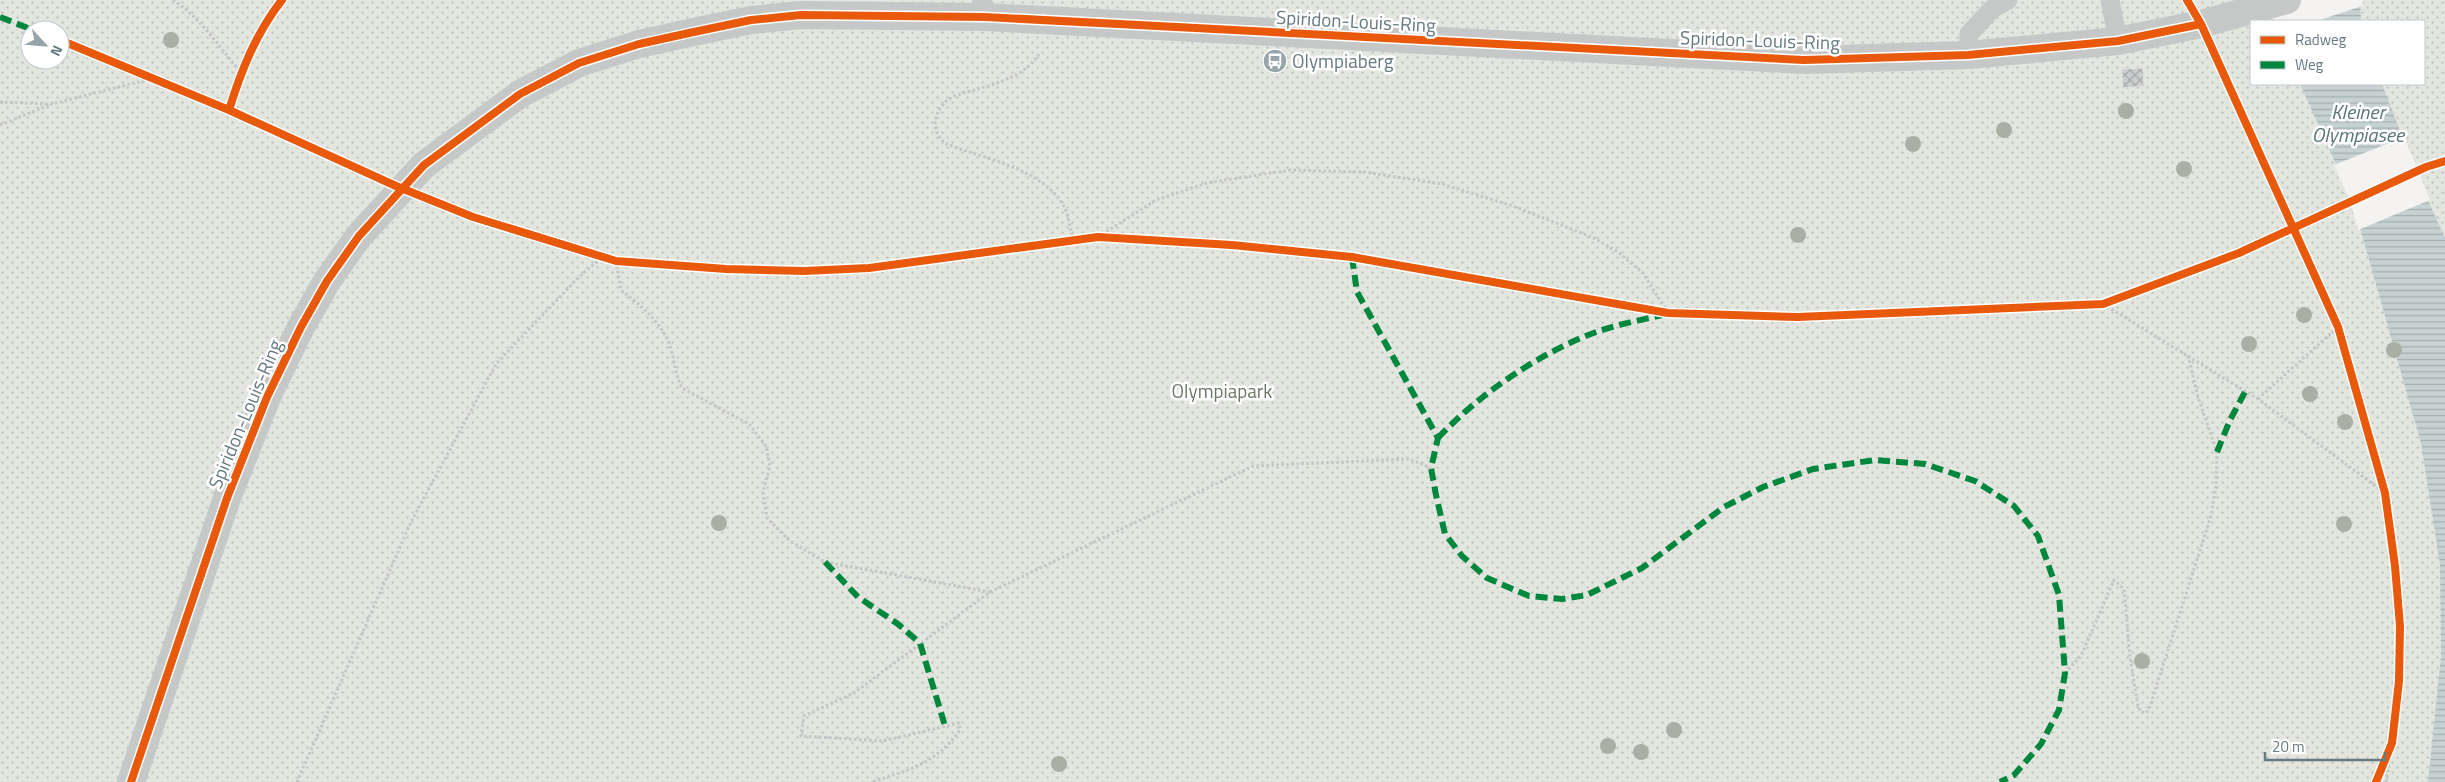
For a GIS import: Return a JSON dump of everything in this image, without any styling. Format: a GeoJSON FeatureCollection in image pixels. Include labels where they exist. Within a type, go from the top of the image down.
{"type":"FeatureCollection","features":[{"type":"Feature","properties":{"kind":"street","name":"Spiridon-Louis-Ring"},"geometry":{"type":"LineString","coordinates":[[131,782],[227,498],[267,397],[301,327],[327,281],[359,236],[424,165],[520,94],[579,63],[639,44],[751,20],[800,15],[983,9],[1047,20],[1804,60],[1968,55],[2118,41],[2228,17],[2287,0]]}},
{"type":"Feature","properties":{"kind":"lane"},"geometry":{"type":"LineString","coordinates":[[1968,55],[1969,34],[1992,9],[2008,0]]}},
{"type":"Feature","properties":{"kind":"lane"},"geometry":{"type":"LineString","coordinates":[[2110,0],[2118,41]]}},
{"type":"Feature","properties":{"kind":"path"},"geometry":{"type":"LineString","coordinates":[[173,0],[204,27],[241,73]]}},
{"type":"Feature","properties":{"kind":"path"},"geometry":{"type":"LineString","coordinates":[[1047,20],[1044,42],[1033,63],[1005,80],[950,99],[938,112],[934,127],[941,140],[947,144],[1020,171],[1048,188],[1062,203],[1068,216],[1072,239]]}},
{"type":"Feature","properties":{"kind":"path"},"geometry":{"type":"LineString","coordinates":[[0,125],[52,104],[150,79]]}},
{"type":"Feature","properties":{"kind":"path"},"geometry":{"type":"LineString","coordinates":[[0,102],[52,104]]}},
{"type":"Feature","properties":{"kind":"path"},"geometry":{"type":"LineString","coordinates":[[1098,237],[1156,200],[1207,183],[1290,170],[1364,172],[1442,184],[1512,206],[1594,238],[1618,252],[1643,273],[1668,313]]}},
{"type":"Feature","properties":{"kind":"path"},"geometry":{"type":"LineString","coordinates":[[297,782],[411,522],[496,364],[577,278],[601,258]]}},
{"type":"Feature","properties":{"kind":"path"},"geometry":{"type":"LineString","coordinates":[[616,262],[621,290],[649,313],[670,345],[676,377],[682,388],[749,424],[766,446],[770,466],[763,492],[767,518],[790,541],[825,562],[990,592]]}},
{"type":"Feature","properties":{"kind":"path"},"geometry":{"type":"LineString","coordinates":[[2103,304],[2258,399],[2385,493]]}},
{"type":"Feature","properties":{"kind":"path"},"geometry":{"type":"LineString","coordinates":[[2258,399],[2338,327]]}},
{"type":"Feature","properties":{"kind":"path"},"geometry":{"type":"LineString","coordinates":[[2065,673],[2081,656],[2114,580],[2124,590],[2130,657],[2138,707],[2141,712],[2146,713],[2149,708],[2211,516],[2216,486],[2217,452],[2198,397],[2188,356]]}},
{"type":"Feature","properties":{"kind":"path"},"geometry":{"type":"LineString","coordinates":[[871,782],[913,769],[947,748],[960,730],[959,723],[883,742],[801,736],[804,716],[854,693],[990,592],[1253,466],[1409,459],[1431,468]]}},
{"type":"Feature","properties":{"kind":"path"},"geometry":{"type":"LineString","coordinates":[[2379,774],[2392,742]]}},
{"type":"Feature","properties":{"kind":"path"},"geometry":{"type":"LineString","coordinates":[[2386,782],[2392,742]]}},
{"type":"Feature","properties":{"kind":"green space","name":"Olympiapark"},"geometry":{"type":"Polygon","coordinates":[[[0,0],[2445,0],[2445,782],[0,782],[0,0]]]}},
{"type":"Feature","properties":{"kind":"water"},"geometry":{"type":"Polygon","coordinates":[[[2360,0],[2361,20],[2282,20],[2360,0]]]}},
{"type":"Feature","properties":{"kind":"water","name":"Kleiner Olympiasee"},"geometry":{"type":"Polygon","coordinates":[[[2300,85],[2382,85],[2416,173],[2445,238],[2445,782],[2428,782],[2441,656],[2440,564],[2421,443],[2352,200],[2300,85]]]}},
{"type":"Feature","properties":{"kind":"pier"},"geometry":{"type":"Polygon","coordinates":[[[2269,0],[2363,0],[2362,6],[2320,20],[2275,20],[2269,0]]]}},
{"type":"Feature","properties":{"kind":"pier"},"geometry":{"type":"Polygon","coordinates":[[[2404,137],[2430,200],[2358,230],[2350,201],[2334,165],[2404,137]]]}},
{"type":"Feature","properties":{"kind":"building"},"geometry":{"type":"Polygon","coordinates":[[[2143,68],[2144,86],[2123,88],[2122,69],[2143,68]]]}},
{"type":"Feature","properties":{"kind":"marked path"},"geometry":{"type":"LineString","coordinates":[[0,17],[20,25]]}},
{"type":"Feature","properties":{"kind":"marked path"},"geometry":{"type":"LineString","coordinates":[[1352,257],[1357,292],[1438,438],[1431,468],[1445,534],[1462,556],[1487,578],[1529,596],[1562,599],[1587,595],[1642,568],[1724,507],[1763,487],[1813,469],[1875,460],[1925,464],[1975,481],[2014,506],[2038,536],[2059,595],[2065,673],[2059,710],[2041,744],[2014,775],[2000,782]]}},
{"type":"Feature","properties":{"kind":"marked path"},"geometry":{"type":"LineString","coordinates":[[1438,438],[1492,390],[1534,362],[1599,331],[1662,315]]}},
{"type":"Feature","properties":{"kind":"marked path"},"geometry":{"type":"LineString","coordinates":[[2217,452],[2230,420],[2245,392]]}},
{"type":"Feature","properties":{"kind":"marked path"},"geometry":{"type":"LineString","coordinates":[[825,562],[858,597],[898,624],[920,643],[945,726]]}},
{"type":"Feature","properties":{"kind":"cycle path"},"geometry":{"type":"LineString","coordinates":[[229,110],[250,53],[264,26],[282,0]]}},
{"type":"Feature","properties":{"kind":"cycle path"},"geometry":{"type":"LineString","coordinates":[[2187,0],[2201,24],[2338,327],[2385,493],[2395,566],[2400,626],[2399,681],[2392,743],[2376,782]]}},
{"type":"Feature","properties":{"kind":"cycle path"},"geometry":{"type":"LineString","coordinates":[[131,782],[227,498],[267,397],[301,327],[327,281],[359,236],[424,165],[520,94],[579,63],[639,44],[689,33],[751,20],[801,15],[985,17],[1804,60],[1968,55],[2118,41],[2201,24]]}},
{"type":"Feature","properties":{"kind":"cycle path"},"geometry":{"type":"LineString","coordinates":[[70,44],[229,110],[396,186],[473,217],[616,261],[726,269],[804,271],[869,268],[1098,237],[1232,245],[1352,257],[1668,313],[1798,317],[2103,304],[2239,253],[2426,167],[2445,161]]}},
{"type":"Feature","properties":{"kind":"place","name":"Olympiaberg"},"geometry":{"type":"Point","coordinates":[1275,61]}}]}
